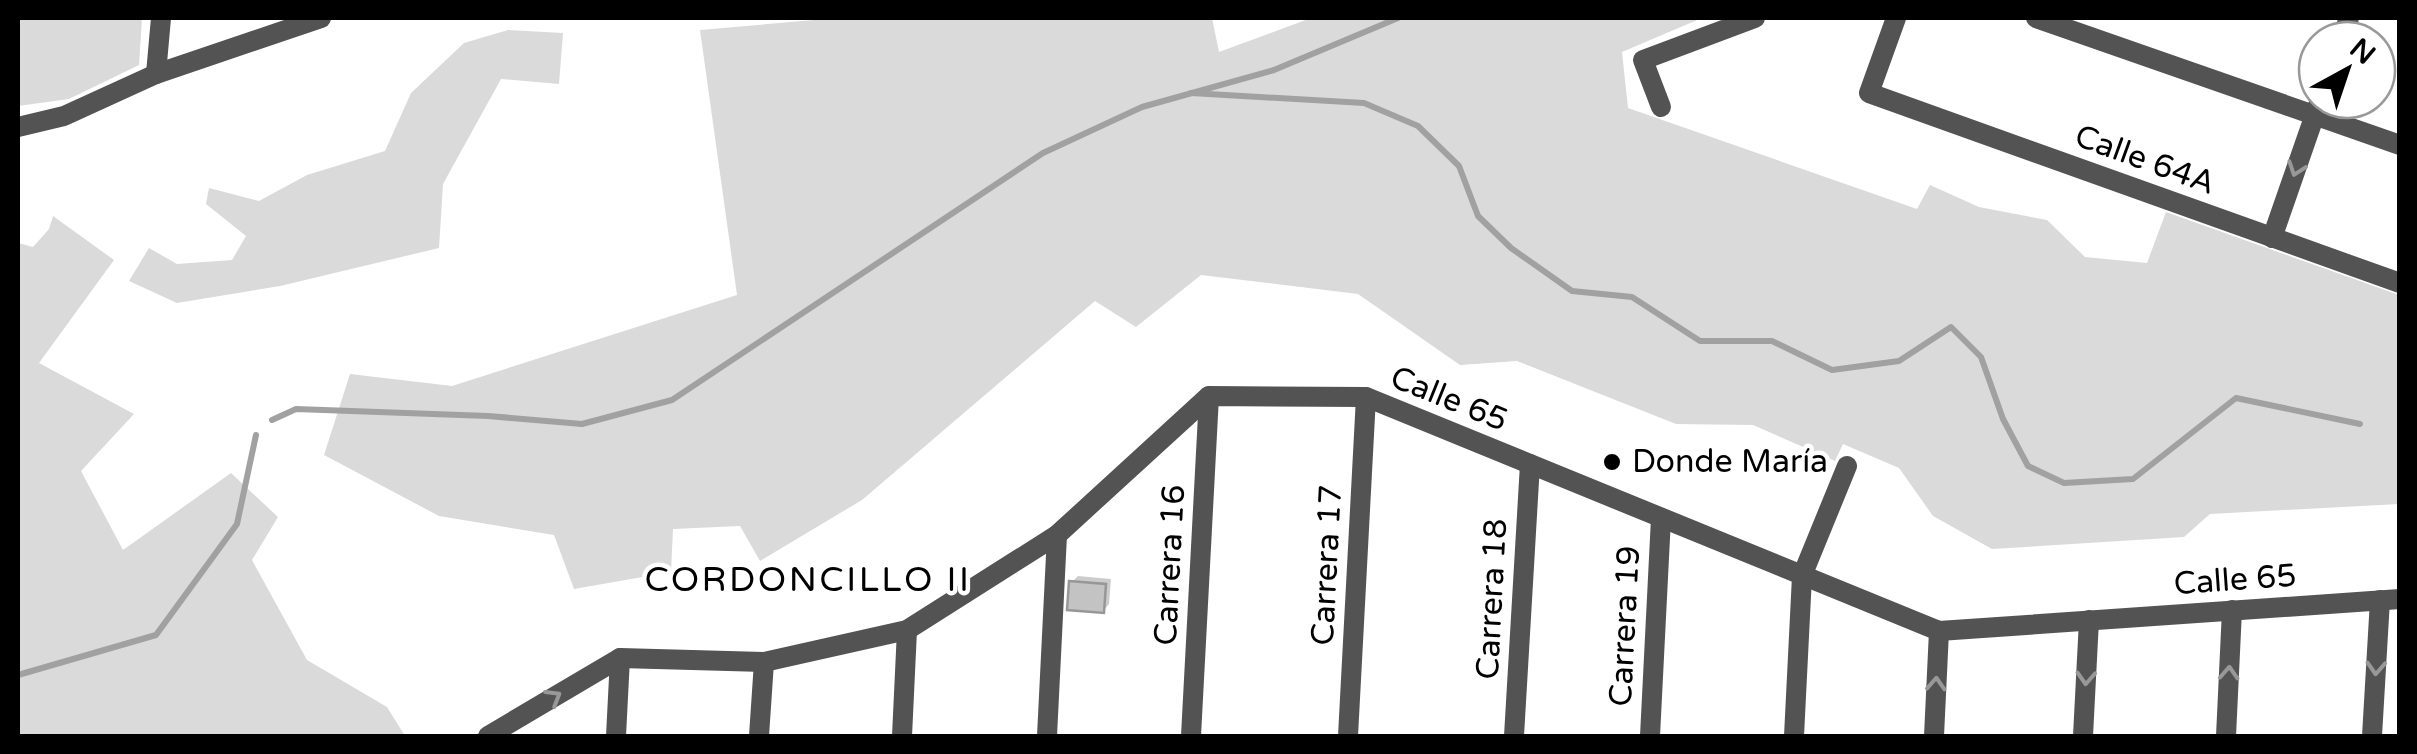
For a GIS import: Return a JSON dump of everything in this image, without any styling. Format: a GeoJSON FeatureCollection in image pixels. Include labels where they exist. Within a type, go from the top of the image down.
{"type":"FeatureCollection","features":[{"type":"Feature","properties":{"kind":"street"},"geometry":{"type":"LineString","coordinates":[[156,74],[161,18]]}},
{"type":"Feature","properties":{"kind":"street"},"geometry":{"type":"LineString","coordinates":[[18,127],[76,112],[156,74],[321,18]]}},
{"type":"Feature","properties":{"kind":"street"},"geometry":{"type":"LineString","coordinates":[[1661,106],[1643,60],[1755,18]]}},
{"type":"Feature","properties":{"kind":"street","name":"Calle 64A"},"geometry":{"type":"LineString","coordinates":[[1896,18],[1869,94],[2400,283]]}},
{"type":"Feature","properties":{"kind":"street"},"geometry":{"type":"LineString","coordinates":[[2036,18],[2297,101]]}},
{"type":"Feature","properties":{"kind":"street"},"geometry":{"type":"LineString","coordinates":[[2272,238],[2314,120]]}},
{"type":"Feature","properties":{"kind":"street"},"geometry":{"type":"LineString","coordinates":[[2345,120],[2400,145]]}},
{"type":"Feature","properties":{"kind":"street"},"geometry":{"type":"LineString","coordinates":[[488,736],[620,658],[764,662],[907,630],[1057,535],[1209,396]]}},
{"type":"Feature","properties":{"kind":"street","name":"Calle 65"},"geometry":{"type":"LineString","coordinates":[[1209,396],[1366,397],[1938,631],[2390,599]]}},
{"type":"Feature","properties":{"kind":"street","name":"Carrera 16"},"geometry":{"type":"LineString","coordinates":[[1191,736],[1209,396]]}},
{"type":"Feature","properties":{"kind":"street","name":"Carrera 17"},"geometry":{"type":"LineString","coordinates":[[1348,736],[1366,397]]}},
{"type":"Feature","properties":{"kind":"street","name":"Carrera 18"},"geometry":{"type":"LineString","coordinates":[[1514,736],[1530,464]]}},
{"type":"Feature","properties":{"kind":"street"},"geometry":{"type":"LineString","coordinates":[[1794,736],[1802,576],[1847,466]]}},
{"type":"Feature","properties":{"kind":"street","name":"Carrera 19"},"geometry":{"type":"LineString","coordinates":[[1650,736],[1661,518]]}},
{"type":"Feature","properties":{"kind":"street"},"geometry":{"type":"LineString","coordinates":[[1046,736],[1057,535]]}},
{"type":"Feature","properties":{"kind":"street"},"geometry":{"type":"LineString","coordinates":[[2372,736],[2390,599]]}},
{"type":"Feature","properties":{"kind":"street"},"geometry":{"type":"LineString","coordinates":[[2226,736],[2232,610]]}},
{"type":"Feature","properties":{"kind":"street"},"geometry":{"type":"LineString","coordinates":[[2083,736],[2089,620]]}},
{"type":"Feature","properties":{"kind":"street"},"geometry":{"type":"LineString","coordinates":[[902,736],[907,630]]}},
{"type":"Feature","properties":{"kind":"street"},"geometry":{"type":"LineString","coordinates":[[1934,736],[1938,631]]}},
{"type":"Feature","properties":{"kind":"street"},"geometry":{"type":"LineString","coordinates":[[616,736],[620,658]]}},
{"type":"Feature","properties":{"kind":"street"},"geometry":{"type":"LineString","coordinates":[[759,736],[764,662]]}},
{"type":"Feature","properties":{"kind":"shaded area"},"geometry":{"type":"Polygon","coordinates":[[[18,18],[142,18],[139,65],[69,99],[18,106],[18,18]]]}},
{"type":"Feature","properties":{"kind":"shaded area"},"geometry":{"type":"Polygon","coordinates":[[[837,18],[1212,18],[1219,52],[1311,18],[1702,18],[1622,52],[1628,108],[1917,209],[1930,185],[1979,207],[2047,220],[2085,257],[2147,263],[2166,212],[2399,295],[2399,504],[2210,514],[2184,537],[1992,549],[1933,516],[1899,468],[1843,444],[1835,461],[1753,425],[1676,424],[1517,361],[1460,365],[1358,294],[1201,275],[1136,327],[1095,301],[862,500],[760,561],[740,526],[673,529],[671,572],[574,589],[554,535],[439,516],[324,455],[350,374],[452,386],[737,295],[700,30],[837,18]]]}},
{"type":"Feature","properties":{"kind":"shaded area"},"geometry":{"type":"Polygon","coordinates":[[[508,30],[563,33],[559,84],[501,79],[443,184],[439,248],[280,286],[177,303],[129,281],[149,248],[177,264],[232,260],[246,236],[206,204],[209,188],[259,201],[307,175],[385,151],[411,93],[464,43],[508,30]]]}},
{"type":"Feature","properties":{"kind":"shaded area"},"geometry":{"type":"Polygon","coordinates":[[[53,216],[114,260],[39,363],[134,414],[81,471],[123,550],[231,473],[278,517],[252,560],[307,660],[387,707],[405,736],[18,736],[18,243],[33,247],[49,229],[53,216]]]}},
{"type":"Feature","properties":{"kind":"building"},"geometry":{"type":"Polygon","coordinates":[[[1069,581],[1106,584],[1104,613],[1067,610],[1069,581]]]}},
{"type":"Feature","properties":{"kind":"waterway"},"geometry":{"type":"LineString","coordinates":[[272,420],[296,409],[488,416],[582,424],[672,400],[1043,153],[1142,107],[1274,70],[1398,18]]}},
{"type":"Feature","properties":{"kind":"waterway"},"geometry":{"type":"LineString","coordinates":[[1191,93],[1364,103],[1418,126],[1459,166],[1478,216],[1511,248],[1572,291],[1632,297],[1700,341],[1772,341],[1832,370],[1899,361],[1951,327],[1981,357],[2003,419],[2028,466],[2064,483],[2133,479],[2236,398],[2360,424]]}},
{"type":"Feature","properties":{"kind":"waterway"},"geometry":{"type":"LineString","coordinates":[[18,675],[156,635],[237,524],[256,435]]}},
{"type":"Feature","properties":{"kind":"place","name":"Donde María"},"geometry":{"type":"Point","coordinates":[1612,462]}},
{"type":"Feature","properties":{"kind":"district","name":"CORDONCILLO II"},"geometry":{"type":"Point","coordinates":[808,580]}}]}
